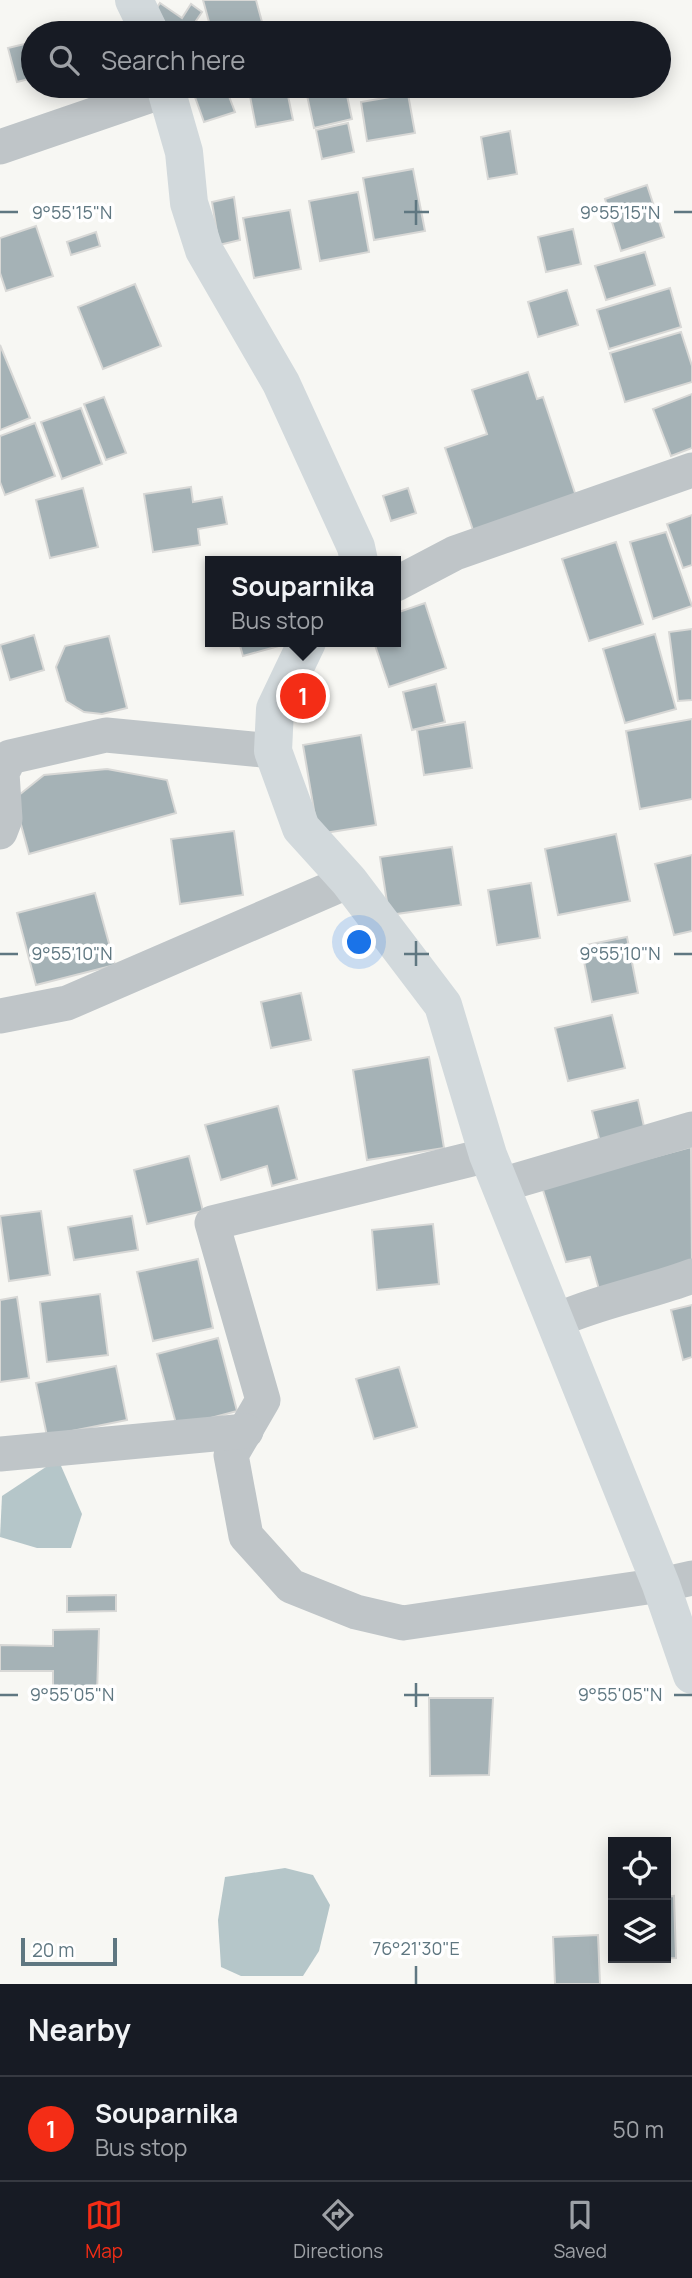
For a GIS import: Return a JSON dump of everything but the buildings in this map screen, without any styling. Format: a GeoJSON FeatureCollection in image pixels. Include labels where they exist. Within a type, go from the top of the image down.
{"type":"FeatureCollection","features":[{"type":"Feature","properties":{"kind":"main road"},"geometry":{"type":"LineString","coordinates":[[134,0],[144,21]]}},
{"type":"Feature","properties":{"kind":"main road"},"geometry":{"type":"LineString","coordinates":[[169,98],[184,152],[189,204],[204,250],[281,383],[358,556]]}},
{"type":"Feature","properties":{"kind":"main road"},"geometry":{"type":"LineString","coordinates":[[305,647],[275,709],[273,751],[301,828],[349,881],[443,1005],[495,1170],[555,1321],[677,1582],[692,1675]]}},
{"type":"Feature","properties":{"kind":"street"},"geometry":{"type":"LineString","coordinates":[[0,147],[138,98]]}},
{"type":"Feature","properties":{"kind":"street"},"geometry":{"type":"LineString","coordinates":[[401,581],[455,553],[692,470]]}},
{"type":"Feature","properties":{"kind":"street"},"geometry":{"type":"LineString","coordinates":[[0,832],[5,819],[2,773],[10,757],[106,734],[273,751]]}},
{"type":"Feature","properties":{"kind":"street"},"geometry":{"type":"LineString","coordinates":[[0,1016],[67,1003],[349,881]]}},
{"type":"Feature","properties":{"kind":"street"},"geometry":{"type":"LineString","coordinates":[[677,1582],[403,1623],[356,1612],[291,1586],[246,1536],[231,1454],[263,1399],[212,1223],[495,1170],[692,1129]]}},
{"type":"Feature","properties":{"kind":"street"},"geometry":{"type":"LineString","coordinates":[[555,1321],[585,1308],[655,1290],[692,1276]]}},
{"type":"Feature","properties":{"kind":"street"},"geometry":{"type":"LineString","coordinates":[[0,1454],[246,1431]]}},
{"type":"Feature","properties":{"kind":"shaded area"},"geometry":{"type":"Polygon","coordinates":[[[58,1459],[82,1514],[71,1548],[37,1548],[0,1537],[2,1496],[58,1459]]]}},
{"type":"Feature","properties":{"kind":"shaded area"},"geometry":{"type":"Polygon","coordinates":[[[285,1868],[313,1875],[330,1905],[319,1951],[303,1976],[241,1976],[221,1967],[218,1920],[225,1877],[285,1868]]]}},
{"type":"Feature","properties":{"kind":"place","name":"Souparnika"},"geometry":{"type":"Point","coordinates":[303,696]}}]}
